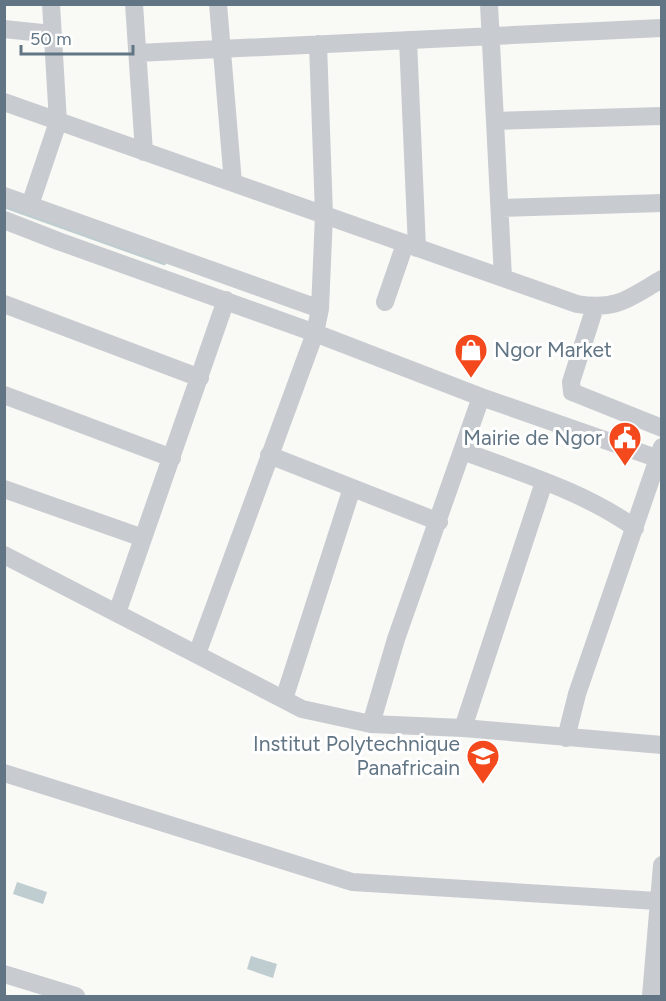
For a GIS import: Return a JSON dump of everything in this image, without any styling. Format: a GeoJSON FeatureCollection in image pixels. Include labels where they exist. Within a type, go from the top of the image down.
{"type":"FeatureCollection","features":[{"type":"Feature","properties":{"kind":"street"},"geometry":{"type":"LineString","coordinates":[[30,205],[58,122],[51,4]]}},
{"type":"Feature","properties":{"kind":"street"},"geometry":{"type":"LineString","coordinates":[[134,4],[144,152]]}},
{"type":"Feature","properties":{"kind":"street"},"geometry":{"type":"LineString","coordinates":[[218,4],[233,183]]}},
{"type":"Feature","properties":{"kind":"street"},"geometry":{"type":"LineString","coordinates":[[489,4],[503,278]]}},
{"type":"Feature","properties":{"kind":"street"},"geometry":{"type":"LineString","coordinates":[[137,53],[662,28]]}},
{"type":"Feature","properties":{"kind":"street"},"geometry":{"type":"LineString","coordinates":[[4,29],[52,34]]}},
{"type":"Feature","properties":{"kind":"street"},"geometry":{"type":"LineString","coordinates":[[385,302],[411,246],[408,40]]}},
{"type":"Feature","properties":{"kind":"street"},"geometry":{"type":"LineString","coordinates":[[196,654],[315,333],[320,309],[324,215],[318,44]]}},
{"type":"Feature","properties":{"kind":"street"},"geometry":{"type":"LineString","coordinates":[[4,102],[577,304],[595,307],[621,303],[662,279]]}},
{"type":"Feature","properties":{"kind":"street"},"geometry":{"type":"LineString","coordinates":[[495,121],[662,116]]}},
{"type":"Feature","properties":{"kind":"street"},"geometry":{"type":"LineString","coordinates":[[4,196],[320,309]]}},
{"type":"Feature","properties":{"kind":"street"},"geometry":{"type":"LineString","coordinates":[[500,208],[662,202]]}},
{"type":"Feature","properties":{"kind":"street"},"geometry":{"type":"LineString","coordinates":[[4,220],[315,333],[481,397],[660,455],[578,694],[566,738]]}},
{"type":"Feature","properties":{"kind":"street"},"geometry":{"type":"LineString","coordinates":[[117,614],[226,300]]}},
{"type":"Feature","properties":{"kind":"street"},"geometry":{"type":"LineString","coordinates":[[4,304],[200,378]]}},
{"type":"Feature","properties":{"kind":"street"},"geometry":{"type":"LineString","coordinates":[[595,307],[571,382],[572,392],[662,428]]}},
{"type":"Feature","properties":{"kind":"street"},"geometry":{"type":"LineString","coordinates":[[4,395],[172,458]]}},
{"type":"Feature","properties":{"kind":"street"},"geometry":{"type":"LineString","coordinates":[[370,724],[396,639],[481,397]]}},
{"type":"Feature","properties":{"kind":"street"},"geometry":{"type":"LineString","coordinates":[[463,451],[602,506],[635,528]]}},
{"type":"Feature","properties":{"kind":"street"},"geometry":{"type":"LineString","coordinates":[[269,455],[439,522]]}},
{"type":"Feature","properties":{"kind":"street"},"geometry":{"type":"LineString","coordinates":[[463,728],[544,482]]}},
{"type":"Feature","properties":{"kind":"street"},"geometry":{"type":"LineString","coordinates":[[284,699],[352,488]]}},
{"type":"Feature","properties":{"kind":"street"},"geometry":{"type":"LineString","coordinates":[[4,489],[143,538]]}},
{"type":"Feature","properties":{"kind":"street"},"geometry":{"type":"LineString","coordinates":[[4,555],[302,709],[370,724],[463,728],[566,738],[661,742]]}},
{"type":"Feature","properties":{"kind":"street"},"geometry":{"type":"LineString","coordinates":[[4,773],[352,882],[657,901]]}},
{"type":"Feature","properties":{"kind":"street"},"geometry":{"type":"LineString","coordinates":[[651,996],[657,901],[662,865]]}},
{"type":"Feature","properties":{"kind":"street"},"geometry":{"type":"LineString","coordinates":[[4,974],[76,996]]}},
{"type":"Feature","properties":{"kind":"shaded area"},"geometry":{"type":"Polygon","coordinates":[[[17,882],[47,892],[43,904],[13,894],[17,882]]]}},
{"type":"Feature","properties":{"kind":"shaded area"},"geometry":{"type":"Polygon","coordinates":[[[251,956],[277,964],[273,978],[247,969],[251,956]]]}},
{"type":"Feature","properties":{"kind":"waterway"},"geometry":{"type":"LineString","coordinates":[[4,206],[164,263]]}},
{"type":"Feature","properties":{"kind":"place","name":"Ngor Market"},"geometry":{"type":"Point","coordinates":[471,379]}},
{"type":"Feature","properties":{"kind":"place","name":"Mairie de Ngor"},"geometry":{"type":"Point","coordinates":[625,467]}},
{"type":"Feature","properties":{"kind":"place","name":"Institut Polytechnique Panafricain"},"geometry":{"type":"Point","coordinates":[483,785]}}]}
